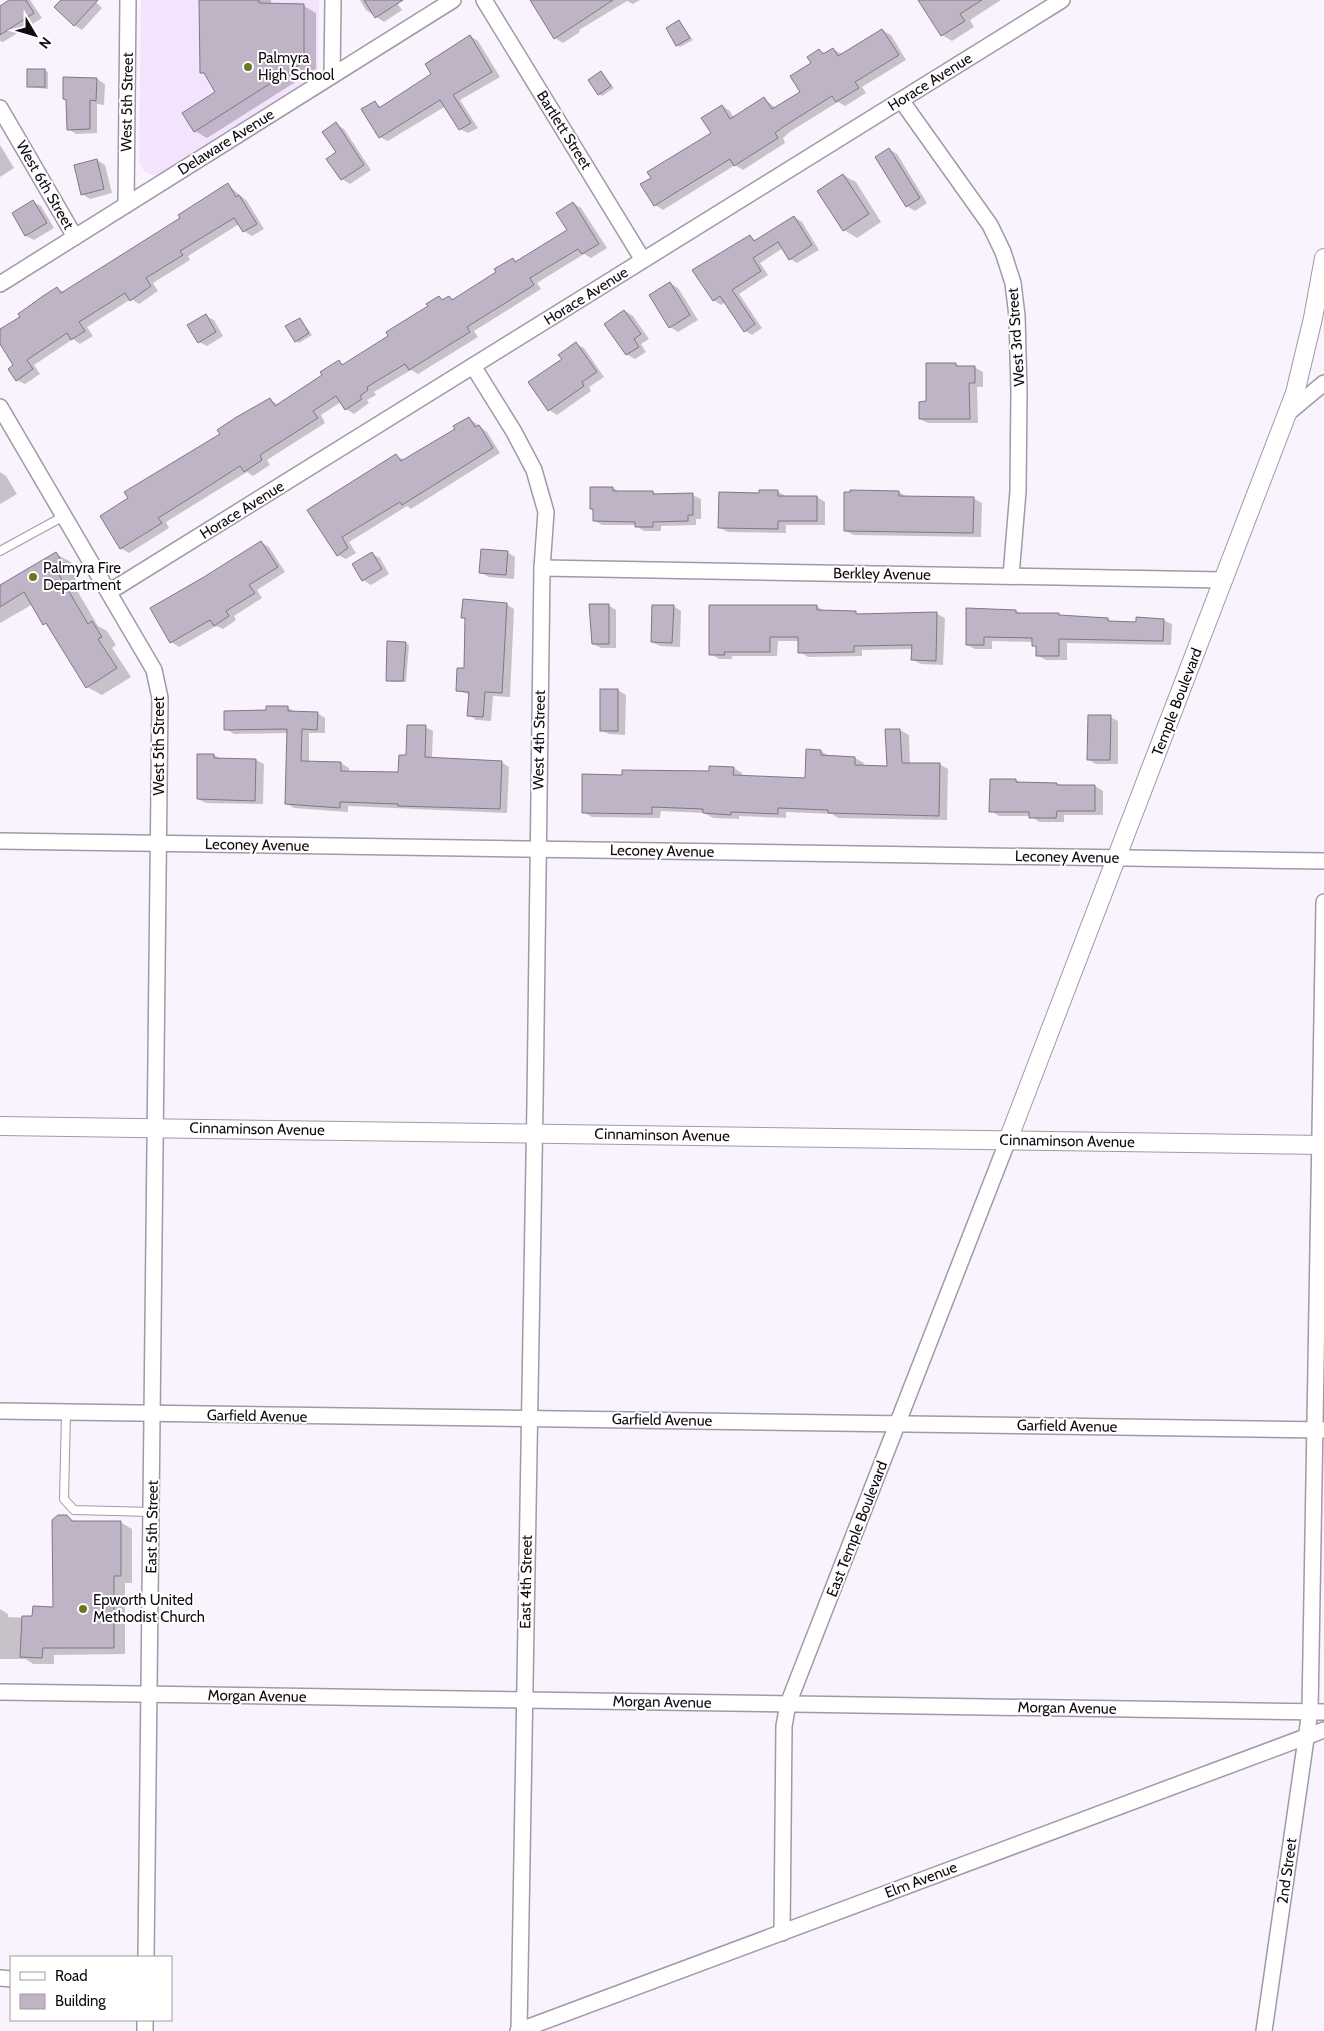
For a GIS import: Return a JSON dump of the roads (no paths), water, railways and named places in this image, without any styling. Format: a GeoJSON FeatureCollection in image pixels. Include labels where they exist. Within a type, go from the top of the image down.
{"type":"FeatureCollection","features":[{"type":"Feature","properties":{"kind":"street","name":"West 5th Street"},"geometry":{"type":"LineString","coordinates":[[126,205],[128,0]]}},
{"type":"Feature","properties":{"kind":"street"},"geometry":{"type":"LineString","coordinates":[[332,76],[333,0]]}},
{"type":"Feature","properties":{"kind":"street","name":"Delaware Avenue"},"geometry":{"type":"LineString","coordinates":[[0,284],[453,0]]}},
{"type":"Feature","properties":{"kind":"street","name":"Bartlett Street"},"geometry":{"type":"LineString","coordinates":[[484,0],[643,260]]}},
{"type":"Feature","properties":{"kind":"street","name":"Horace Avenue"},"geometry":{"type":"LineString","coordinates":[[109,592],[1062,0]]}},
{"type":"Feature","properties":{"kind":"street","name":"West 3rd Street"},"geometry":{"type":"LineString","coordinates":[[901,100],[990,225],[1003,252],[1013,283],[1017,316],[1019,391],[1018,491],[1011,576]]}},
{"type":"Feature","properties":{"kind":"street","name":"West 6th Street"},"geometry":{"type":"LineString","coordinates":[[0,108],[75,237]]}},
{"type":"Feature","properties":{"kind":"street","name":"Temple Boulevard"},"geometry":{"type":"LineString","coordinates":[[1008,1140],[1288,414],[1321,292],[1324,258]]}},
{"type":"Feature","properties":{"kind":"street","name":"West 4th Street"},"geometry":{"type":"LineString","coordinates":[[473,366],[514,432],[534,470],[546,512],[542,568],[534,1134]]}},
{"type":"Feature","properties":{"kind":"street"},"geometry":{"type":"LineString","coordinates":[[1288,414],[1324,383]]}},
{"type":"Feature","properties":{"kind":"street","name":"West 5th Street"},"geometry":{"type":"LineString","coordinates":[[0,406],[154,670],[159,690],[155,1127]]}},
{"type":"Feature","properties":{"kind":"street","name":"Berkley Avenue"},"geometry":{"type":"LineString","coordinates":[[542,568],[1223,580]]}},
{"type":"Feature","properties":{"kind":"street","name":"Leconey Avenue"},"geometry":{"type":"LineString","coordinates":[[0,841],[1324,861]]}},
{"type":"Feature","properties":{"kind":"street","name":"2nd Street"},"geometry":{"type":"LineString","coordinates":[[1264,2031],[1306,1736],[1317,1712],[1324,902]]}},
{"type":"Feature","properties":{"kind":"street","name":"Cinnaminson Avenue"},"geometry":{"type":"LineString","coordinates":[[0,1126],[1322,1145]]}},
{"type":"Feature","properties":{"kind":"street","name":"East 5th Street"},"geometry":{"type":"LineString","coordinates":[[146,1956],[154,1414],[155,1127]]}},
{"type":"Feature","properties":{"kind":"street","name":"East 4th Street"},"geometry":{"type":"LineString","coordinates":[[518,2031],[534,1134]]}},
{"type":"Feature","properties":{"kind":"street","name":"East Temple Boulevard"},"geometry":{"type":"LineString","coordinates":[[782,1932],[784,1726],[788,1704],[1008,1140]]}},
{"type":"Feature","properties":{"kind":"street","name":"Garfield Avenue"},"geometry":{"type":"LineString","coordinates":[[0,1412],[1319,1430]]}},
{"type":"Feature","properties":{"kind":"street","name":"Morgan Avenue"},"geometry":{"type":"LineString","coordinates":[[0,1692],[1317,1712]]}},
{"type":"Feature","properties":{"kind":"street","name":"Elm Avenue"},"geometry":{"type":"LineString","coordinates":[[518,2031],[1324,1730]]}},
{"type":"Feature","properties":{"kind":"lane"},"geometry":{"type":"LineString","coordinates":[[0,551],[64,516]]}},
{"type":"Feature","properties":{"kind":"lane"},"geometry":{"type":"LineString","coordinates":[[66,1413],[64,1499],[74,1510],[152,1512]]}},
{"type":"Feature","properties":{"kind":"place","name":"Palmyra High School"},"geometry":{"type":"Point","coordinates":[248,67]}},
{"type":"Feature","properties":{"kind":"place","name":"Palmyra Fire Department"},"geometry":{"type":"Point","coordinates":[33,577]}},
{"type":"Feature","properties":{"kind":"place","name":"Epworth United Methodist Church"},"geometry":{"type":"Point","coordinates":[83,1609]}}]}
